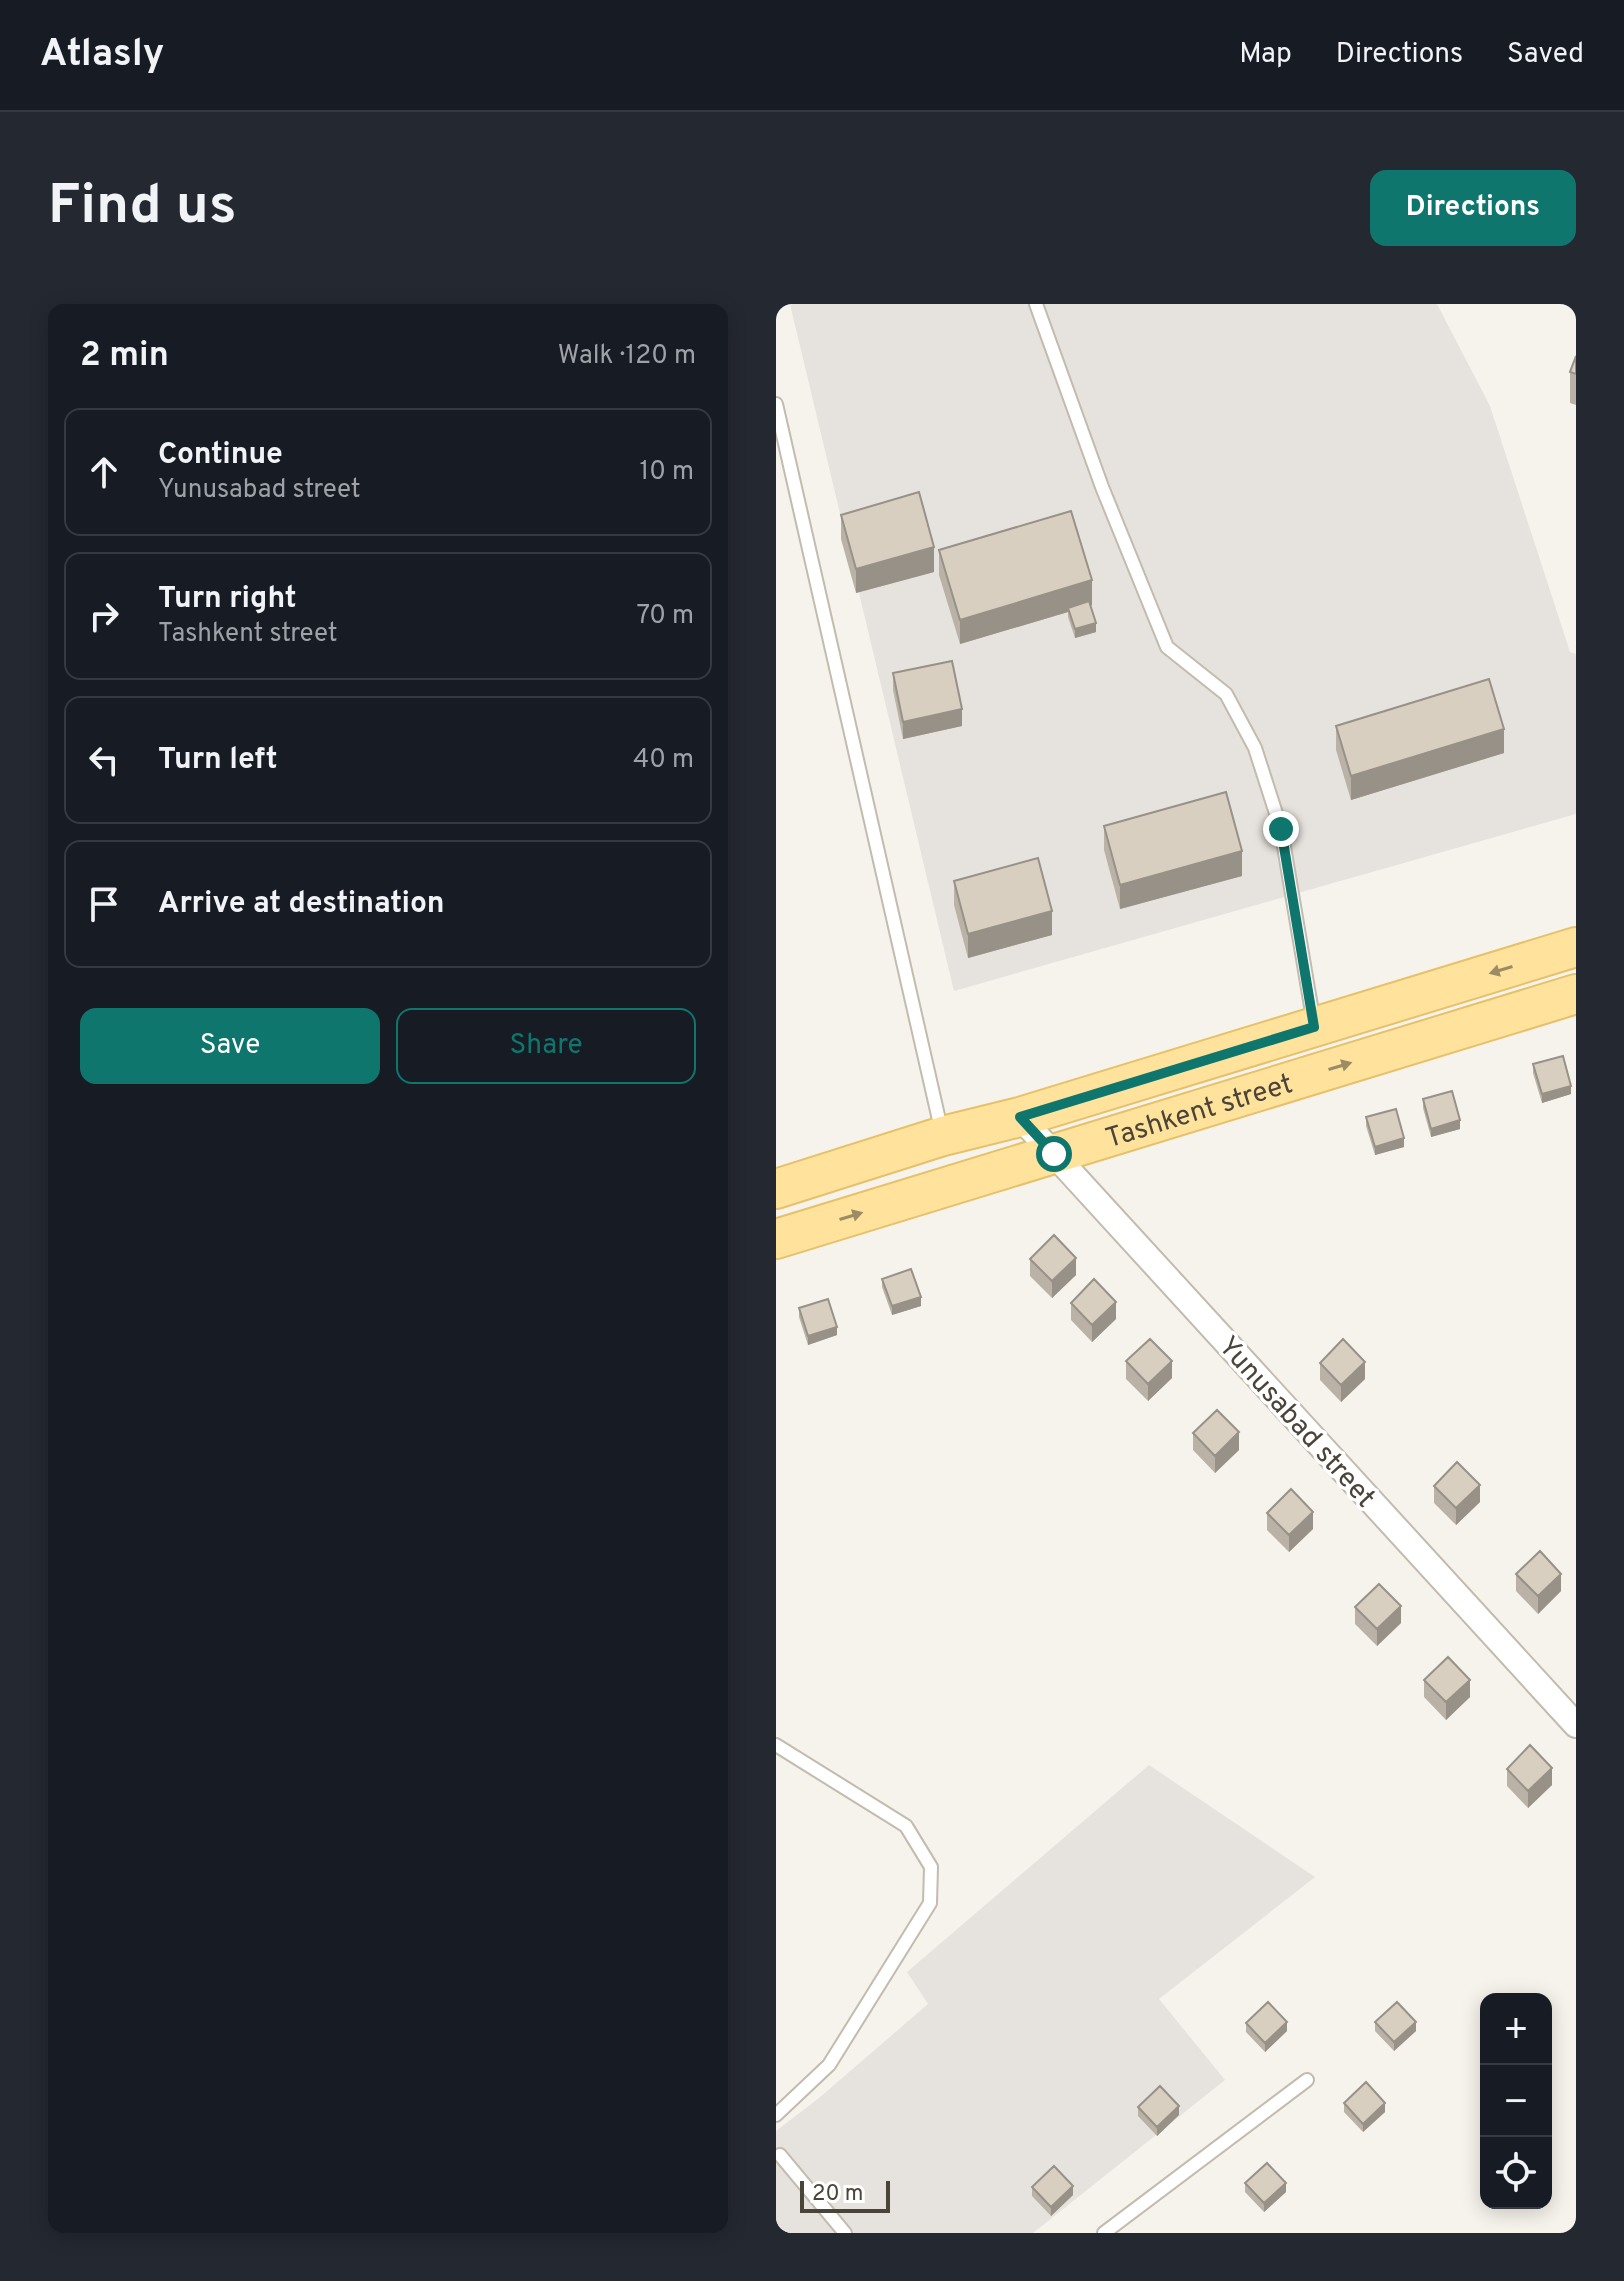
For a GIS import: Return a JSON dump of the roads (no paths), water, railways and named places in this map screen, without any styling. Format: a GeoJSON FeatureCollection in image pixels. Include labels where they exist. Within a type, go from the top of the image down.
{"type":"FeatureCollection","features":[{"type":"Feature","properties":{"kind":"main road","name":"Tashkent street"},"geometry":{"type":"LineString","coordinates":[[776,1189],[1576,947]]}},
{"type":"Feature","properties":{"kind":"main road","name":"Tashkent street"},"geometry":{"type":"LineString","coordinates":[[776,1239],[1576,994]]}},
{"type":"Feature","properties":{"kind":"street","name":"Yunusabad street"},"geometry":{"type":"LineString","coordinates":[[1020,1117],[1576,1725]]}},
{"type":"Feature","properties":{"kind":"lane"},"geometry":{"type":"LineString","coordinates":[[1036,304],[1102,487],[1167,647],[1226,694],[1255,748],[1281,829],[1314,1027]]}},
{"type":"Feature","properties":{"kind":"lane"},"geometry":{"type":"LineString","coordinates":[[776,404],[943,1136]]}},
{"type":"Feature","properties":{"kind":"lane"},"geometry":{"type":"LineString","coordinates":[[776,1745],[906,1826],[931,1867],[930,1903],[880,1984],[829,2065],[776,2115]]}},
{"type":"Feature","properties":{"kind":"lane"},"geometry":{"type":"LineString","coordinates":[[1104,2233],[1307,2080]]}},
{"type":"Feature","properties":{"kind":"lane"},"geometry":{"type":"LineString","coordinates":[[780,2155],[845,2233]]}}]}
